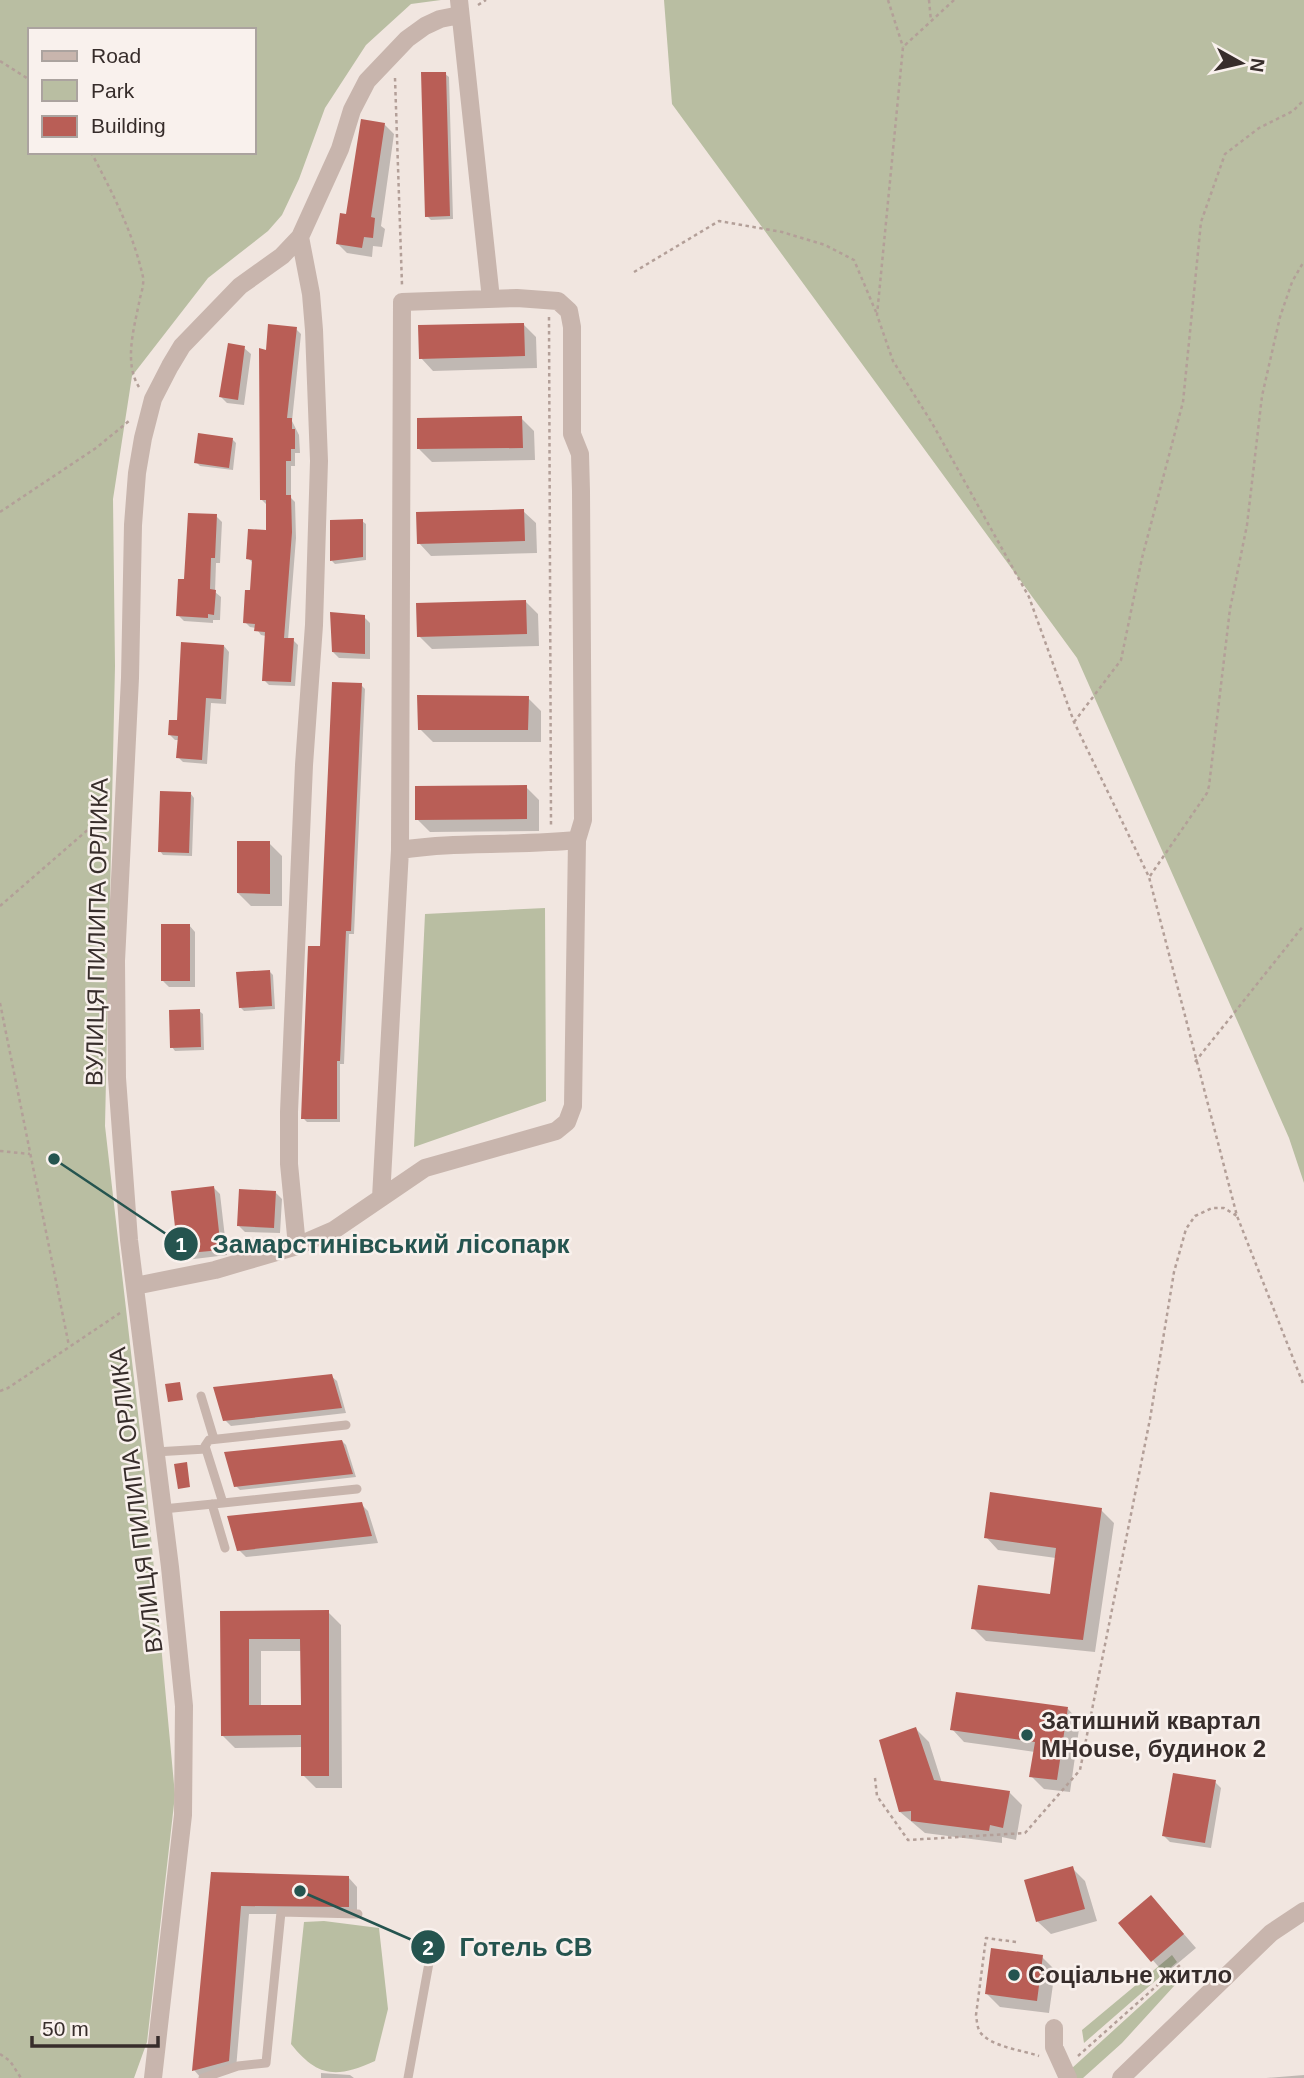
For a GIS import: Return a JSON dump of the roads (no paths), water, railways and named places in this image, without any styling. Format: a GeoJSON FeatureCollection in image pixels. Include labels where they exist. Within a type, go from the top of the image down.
{"type":"FeatureCollection","features":[{"type":"Feature","properties":{"kind":"street","name":"ВУЛИЦЯ ПИЛИПА ОРЛИКА"},"geometry":{"type":"LineString","coordinates":[[153,2078],[183,1815],[184,1706],[163,1509],[129,1240],[117,1078],[116,961],[137,473],[153,400],[182,346],[240,286],[282,256],[300,237],[340,149],[352,110],[367,81],[407,39],[459,8]]}},
{"type":"Feature","properties":{"kind":"street"},"geometry":{"type":"LineString","coordinates":[[459,8],[491,299]]}},
{"type":"Feature","properties":{"kind":"street"},"geometry":{"type":"LineString","coordinates":[[297,1246],[289,1164],[289,1100],[304,765],[314,625],[319,461],[311,294],[300,237]]}},
{"type":"Feature","properties":{"kind":"street"},"geometry":{"type":"LineString","coordinates":[[137,1294],[297,1246],[334,1230],[382,1198],[425,1168],[556,1131],[567,1122],[573,1106],[577,840],[583,820],[580,454],[572,435],[572,327],[569,311],[558,301],[527,295],[402,302],[400,850],[382,1198]]}},
{"type":"Feature","properties":{"kind":"street"},"geometry":{"type":"LineString","coordinates":[[400,850],[425,846],[533,844],[577,840]]}},
{"type":"Feature","properties":{"kind":"street"},"geometry":{"type":"LineString","coordinates":[[1121,2078],[1271,1933],[1304,1911]]}},
{"type":"Feature","properties":{"kind":"street"},"geometry":{"type":"LineString","coordinates":[[1054,2028],[1054,2047],[1068,2078]]}},
{"type":"Feature","properties":{"kind":"lane"},"geometry":{"type":"LineString","coordinates":[[201,1396],[214,1439]]}},
{"type":"Feature","properties":{"kind":"lane"},"geometry":{"type":"LineString","coordinates":[[223,1503],[206,1449],[207,1441],[346,1425]]}},
{"type":"Feature","properties":{"kind":"lane"},"geometry":{"type":"LineString","coordinates":[[155,1452],[206,1449]]}},
{"type":"Feature","properties":{"kind":"lane"},"geometry":{"type":"LineString","coordinates":[[163,1509],[356,1489]]}},
{"type":"Feature","properties":{"kind":"lane"},"geometry":{"type":"LineString","coordinates":[[212,1504],[225,1548]]}},
{"type":"Feature","properties":{"kind":"lane"},"geometry":{"type":"LineString","coordinates":[[203,2078],[238,2066],[266,2063],[281,1912],[358,1914]]}},
{"type":"Feature","properties":{"kind":"lane"},"geometry":{"type":"LineString","coordinates":[[408,2078],[433,1941]]}},
{"type":"Feature","properties":{"kind":"place","name":"Замарстинівський лісопарк"},"geometry":{"type":"Point","coordinates":[54,1159]}},
{"type":"Feature","properties":{"kind":"place","name":"Затишний квартал MHouse, будинок 2"},"geometry":{"type":"Point","coordinates":[1027,1735]}},
{"type":"Feature","properties":{"kind":"place","name":"Готель СВ"},"geometry":{"type":"Point","coordinates":[300,1891]}},
{"type":"Feature","properties":{"kind":"place","name":"Соціальне житло"},"geometry":{"type":"Point","coordinates":[1014,1975]}}]}
